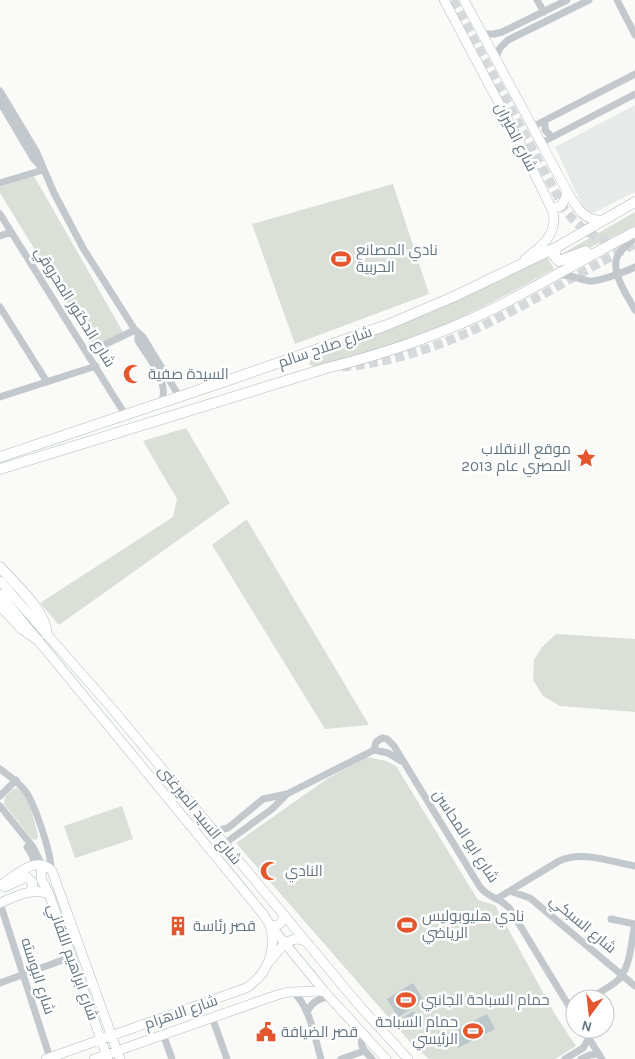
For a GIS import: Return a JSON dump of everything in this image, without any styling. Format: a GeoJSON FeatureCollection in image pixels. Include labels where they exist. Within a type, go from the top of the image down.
{"type":"FeatureCollection","features":[{"type":"Feature","properties":{"kind":"highway","name":"شارع صلاح سالم"},"geometry":{"type":"LineString","coordinates":[[0,457],[298,357],[420,312],[558,247],[635,202]]}},
{"type":"Feature","properties":{"kind":"highway","name":"شارع صلاح سالم"},"geometry":{"type":"LineString","coordinates":[[0,469],[437,334],[496,307],[635,232]]}},
{"type":"Feature","properties":{"kind":"highway"},"geometry":{"type":"LineString","coordinates":[[558,247],[554,256],[556,260],[561,262],[584,252],[603,248]]}},
{"type":"Feature","properties":{"kind":"highway"},"geometry":{"type":"LineString","coordinates":[[298,357],[304,375]]}},
{"type":"Feature","properties":{"kind":"highway","name":"شارع السيد الميرغنى"},"geometry":{"type":"LineString","coordinates":[[0,567],[41,616],[46,625],[46,640],[22,629],[0,605]]}},
{"type":"Feature","properties":{"kind":"main road","name":"شارع الطيران"},"geometry":{"type":"LineString","coordinates":[[444,0],[517,137],[552,208],[554,221],[550,236],[540,248],[516,266]]}},
{"type":"Feature","properties":{"kind":"main road","name":"شارع الطيران"},"geometry":{"type":"LineString","coordinates":[[464,0],[566,191],[585,216],[594,220],[604,220]]}},
{"type":"Feature","properties":{"kind":"main road"},"geometry":{"type":"LineString","coordinates":[[552,208],[561,206],[565,199],[566,191]]}},
{"type":"Feature","properties":{"kind":"main road"},"geometry":{"type":"LineString","coordinates":[[0,581],[46,640],[46,650]]}},
{"type":"Feature","properties":{"kind":"main road"},"geometry":{"type":"LineString","coordinates":[[0,594],[46,640]]}},
{"type":"Feature","properties":{"kind":"main road","name":"شارع السيد الميرغنى"},"geometry":{"type":"LineString","coordinates":[[46,640],[46,650],[263,914],[270,926],[326,994],[386,1059]]}},
{"type":"Feature","properties":{"kind":"main road","name":"شارع السيد الميرغنى"},"geometry":{"type":"LineString","coordinates":[[46,640],[108,704],[358,1004],[408,1059]]}},
{"type":"Feature","properties":{"kind":"main road"},"geometry":{"type":"LineString","coordinates":[[0,886],[19,872],[38,865],[53,872]]}},
{"type":"Feature","properties":{"kind":"main road"},"geometry":{"type":"LineString","coordinates":[[38,865],[41,878],[53,872]]}},
{"type":"Feature","properties":{"kind":"main road","name":"شارع ابراهيم اللقاني"},"geometry":{"type":"LineString","coordinates":[[53,872],[119,1055]]}},
{"type":"Feature","properties":{"kind":"main road"},"geometry":{"type":"LineString","coordinates":[[0,886],[7,887],[27,877],[33,883],[31,892]]}},
{"type":"Feature","properties":{"kind":"main road","name":"شارع ابراهيم اللقاني"},"geometry":{"type":"LineString","coordinates":[[41,878],[49,894],[108,1057]]}},
{"type":"Feature","properties":{"kind":"main road"},"geometry":{"type":"LineString","coordinates":[[0,903],[31,892],[42,891],[49,894]]}},
{"type":"Feature","properties":{"kind":"main road"},"geometry":{"type":"LineString","coordinates":[[269,962],[272,944],[270,926],[280,924],[283,914]]}},
{"type":"Feature","properties":{"kind":"main road"},"geometry":{"type":"LineString","coordinates":[[285,944],[294,938],[305,941]]}},
{"type":"Feature","properties":{"kind":"main road","name":"شارع الاهرام"},"geometry":{"type":"LineString","coordinates":[[48,1058],[241,991],[256,981],[285,944]]}},
{"type":"Feature","properties":{"kind":"main road","name":"شارع الاهرام"},"geometry":{"type":"LineString","coordinates":[[94,1059],[119,1055],[163,1034],[277,995],[293,992],[326,994]]}},
{"type":"Feature","properties":{"kind":"main road"},"geometry":{"type":"LineString","coordinates":[[87,1045],[94,1050],[94,1059]]}},
{"type":"Feature","properties":{"kind":"street"},"geometry":{"type":"LineString","coordinates":[[537,0],[544,12]]}},
{"type":"Feature","properties":{"kind":"street"},"geometry":{"type":"LineString","coordinates":[[482,34],[498,34],[567,0]]}},
{"type":"Feature","properties":{"kind":"street"},"geometry":{"type":"LineString","coordinates":[[495,59],[504,44],[589,0]]}},
{"type":"Feature","properties":{"kind":"street"},"geometry":{"type":"LineString","coordinates":[[617,0],[635,35]]}},
{"type":"Feature","properties":{"kind":"street"},"geometry":{"type":"LineString","coordinates":[[498,34],[498,40],[504,44]]}},
{"type":"Feature","properties":{"kind":"street"},"geometry":{"type":"LineString","coordinates":[[532,127],[635,74]]}},
{"type":"Feature","properties":{"kind":"street"},"geometry":{"type":"LineString","coordinates":[[0,92],[36,151],[42,168],[83,248],[108,290],[143,338],[179,396]]}},
{"type":"Feature","properties":{"kind":"street"},"geometry":{"type":"LineString","coordinates":[[541,143],[635,94]]}},
{"type":"Feature","properties":{"kind":"street"},"geometry":{"type":"LineString","coordinates":[[0,102],[33,158],[42,168]]}},
{"type":"Feature","properties":{"kind":"street"},"geometry":{"type":"LineString","coordinates":[[545,121],[546,130],[552,137]]}},
{"type":"Feature","properties":{"kind":"street"},"geometry":{"type":"LineString","coordinates":[[0,183],[42,168]]}},
{"type":"Feature","properties":{"kind":"street","name":"شارع الدكتور المحروقي"},"geometry":{"type":"LineString","coordinates":[[0,214],[126,416]]}},
{"type":"Feature","properties":{"kind":"street"},"geometry":{"type":"LineString","coordinates":[[0,236],[11,232]]}},
{"type":"Feature","properties":{"kind":"street"},"geometry":{"type":"LineString","coordinates":[[635,238],[618,255],[616,264],[617,274],[635,310]]}},
{"type":"Feature","properties":{"kind":"street"},"geometry":{"type":"LineString","coordinates":[[554,275],[572,275],[594,282],[635,267]]}},
{"type":"Feature","properties":{"kind":"street"},"geometry":{"type":"LineString","coordinates":[[0,307],[47,382]]}},
{"type":"Feature","properties":{"kind":"street"},"geometry":{"type":"LineString","coordinates":[[87,353],[137,332]]}},
{"type":"Feature","properties":{"kind":"street"},"geometry":{"type":"LineString","coordinates":[[137,332],[138,340],[164,385],[165,392],[161,403]]}},
{"type":"Feature","properties":{"kind":"street"},"geometry":{"type":"LineString","coordinates":[[0,397],[96,366]]}},
{"type":"Feature","properties":{"kind":"street"},"geometry":{"type":"LineString","coordinates":[[211,828],[219,830],[228,828],[260,801],[269,797],[287,794],[374,750],[388,748],[385,738],[376,742],[374,750]]}},
{"type":"Feature","properties":{"kind":"street","name":"شارع ابو المحاسن"},"geometry":{"type":"LineString","coordinates":[[388,748],[405,765],[483,891],[490,896],[498,898],[510,909],[565,997]]}},
{"type":"Feature","properties":{"kind":"street","name":"شارع ابراهيم اللقاني"},"geometry":{"type":"LineString","coordinates":[[0,768],[16,780],[31,800],[53,872]]}},
{"type":"Feature","properties":{"kind":"street"},"geometry":{"type":"LineString","coordinates":[[0,796],[16,780]]}},
{"type":"Feature","properties":{"kind":"street"},"geometry":{"type":"LineString","coordinates":[[224,844],[272,809],[287,794]]}},
{"type":"Feature","properties":{"kind":"street"},"geometry":{"type":"LineString","coordinates":[[0,806],[34,847],[38,865]]}},
{"type":"Feature","properties":{"kind":"street"},"geometry":{"type":"LineString","coordinates":[[0,814],[30,849],[38,865]]}},
{"type":"Feature","properties":{"kind":"street"},"geometry":{"type":"LineString","coordinates":[[34,847],[45,842]]}},
{"type":"Feature","properties":{"kind":"street"},"geometry":{"type":"LineString","coordinates":[[498,898],[559,860],[568,857],[583,856],[635,866]]}},
{"type":"Feature","properties":{"kind":"street","name":"شارع السبكي"},"geometry":{"type":"LineString","coordinates":[[510,891],[530,898],[635,986]]}},
{"type":"Feature","properties":{"kind":"street","name":"شارع البوسته"},"geometry":{"type":"LineString","coordinates":[[0,903],[48,1058]]}},
{"type":"Feature","properties":{"kind":"street"},"geometry":{"type":"LineString","coordinates":[[604,989],[622,975],[633,939],[635,924],[610,919]]}},
{"type":"Feature","properties":{"kind":"street"},"geometry":{"type":"LineString","coordinates":[[0,984],[71,956]]}},
{"type":"Feature","properties":{"kind":"street"},"geometry":{"type":"LineString","coordinates":[[293,992],[302,1001],[307,1012],[321,1059]]}},
{"type":"Feature","properties":{"kind":"street"},"geometry":{"type":"LineString","coordinates":[[307,1012],[311,1005],[326,994]]}},
{"type":"Feature","properties":{"kind":"street"},"geometry":{"type":"LineString","coordinates":[[212,1017],[227,1059]]}},
{"type":"Feature","properties":{"kind":"street"},"geometry":{"type":"LineString","coordinates":[[163,1034],[172,1059]]}},
{"type":"Feature","properties":{"kind":"street"},"geometry":{"type":"LineString","coordinates":[[363,1036],[361,1044],[364,1051],[372,1059]]}},
{"type":"Feature","properties":{"kind":"street"},"geometry":{"type":"LineString","coordinates":[[565,1059],[583,1048],[588,1039]]}},
{"type":"Feature","properties":{"kind":"street"},"geometry":{"type":"LineString","coordinates":[[590,1039],[600,1056]]}},
{"type":"Feature","properties":{"kind":"street"},"geometry":{"type":"LineString","coordinates":[[341,1059],[364,1051]]}},
{"type":"Feature","properties":{"kind":"street"},"geometry":{"type":"LineString","coordinates":[[580,1059],[590,1055],[600,1056]]}},
{"type":"Feature","properties":{"kind":"shaded area"},"geometry":{"type":"Polygon","coordinates":[[[635,105],[635,192],[587,216],[555,147],[635,105]]]}},
{"type":"Feature","properties":{"kind":"shaded area"},"geometry":{"type":"Polygon","coordinates":[[[34,176],[123,332],[94,346],[0,193],[0,187],[34,176]]]}},
{"type":"Feature","properties":{"kind":"shaded area","name":"نادي المصانع الحربية"},"geometry":{"type":"Polygon","coordinates":[[[393,184],[429,294],[295,344],[252,224],[393,184]]]}},
{"type":"Feature","properties":{"kind":"shaded area"},"geometry":{"type":"Polygon","coordinates":[[[635,212],[635,226],[564,260],[560,255],[635,212]]]}},
{"type":"Feature","properties":{"kind":"shaded area"},"geometry":{"type":"Polygon","coordinates":[[[547,257],[554,269],[493,302],[452,321],[371,353],[315,368],[309,364],[312,358],[431,312],[490,286],[547,257]]]}},
{"type":"Feature","properties":{"kind":"shaded area"},"geometry":{"type":"Polygon","coordinates":[[[186,428],[230,503],[59,625],[40,603],[173,517],[177,499],[143,441],[186,428]]]}},
{"type":"Feature","properties":{"kind":"shaded area"},"geometry":{"type":"Polygon","coordinates":[[[247,519],[369,725],[325,729],[212,545],[247,519]]]}},
{"type":"Feature","properties":{"kind":"shaded area"},"geometry":{"type":"Polygon","coordinates":[[[556,634],[635,639],[635,712],[560,706],[543,696],[533,680],[534,660],[542,647],[556,634]]]}},
{"type":"Feature","properties":{"kind":"shaded area","name":"نادي هليوبوليس الرياضي"},"geometry":{"type":"Polygon","coordinates":[[[366,757],[386,761],[396,766],[478,900],[495,905],[565,1030],[565,1039],[571,1039],[576,1046],[555,1059],[429,1059],[410,1042],[236,843],[327,779],[366,757]]]}},
{"type":"Feature","properties":{"kind":"shaded area"},"geometry":{"type":"Polygon","coordinates":[[[17,788],[25,796],[31,809],[38,835],[37,840],[32,839],[4,804],[5,797],[13,789],[17,788]]]}},
{"type":"Feature","properties":{"kind":"shaded area"},"geometry":{"type":"Polygon","coordinates":[[[122,806],[133,839],[75,858],[64,826],[122,806]]]}},
{"type":"Feature","properties":{"kind":"shaded area","name":"حمام السباحة الجانبي"},"geometry":{"type":"Polygon","coordinates":[[[413,983],[424,1001],[398,1017],[387,999],[413,983]]]}},
{"type":"Feature","properties":{"kind":"shaded area"},"geometry":{"type":"Polygon","coordinates":[[[414,1011],[418,1018],[405,1026],[400,1019],[414,1011]]]}},
{"type":"Feature","properties":{"kind":"shaded area","name":"حمام السباحة الرئيسي"},"geometry":{"type":"Polygon","coordinates":[[[487,1014],[495,1029],[458,1048],[450,1033],[487,1014]]]}},
{"type":"Feature","properties":{"kind":"tunnel"},"geometry":{"type":"LineString","coordinates":[[453,0],[565,210],[588,232],[617,244]]}},
{"type":"Feature","properties":{"kind":"tunnel"},"geometry":{"type":"LineString","coordinates":[[342,367],[382,361],[421,351],[458,337],[530,302],[635,244]]}},
{"type":"Feature","properties":{"kind":"place","name":"نادي المصانع الحربية"},"geometry":{"type":"Point","coordinates":[341,259]}},
{"type":"Feature","properties":{"kind":"place","name":"السيدة صفية"},"geometry":{"type":"Point","coordinates":[133,374]}},
{"type":"Feature","properties":{"kind":"place","name":"موقع الانقلاب المصري عام 2013"},"geometry":{"type":"Point","coordinates":[586,458]}},
{"type":"Feature","properties":{"kind":"place","name":"النادي"},"geometry":{"type":"Point","coordinates":[270,871]}},
{"type":"Feature","properties":{"kind":"place","name":"نادي هليوبوليس الرياضي"},"geometry":{"type":"Point","coordinates":[407,925]}},
{"type":"Feature","properties":{"kind":"place","name":"قصر رئاسة"},"geometry":{"type":"Point","coordinates":[178,926]}},
{"type":"Feature","properties":{"kind":"place","name":"حمام السباحة الجانبي"},"geometry":{"type":"Point","coordinates":[406,1000]}},
{"type":"Feature","properties":{"kind":"place","name":"حمام السباحة الرئيسي"},"geometry":{"type":"Point","coordinates":[473,1031]}},
{"type":"Feature","properties":{"kind":"place","name":"قصر الضيافة"},"geometry":{"type":"Point","coordinates":[266,1032]}}]}
